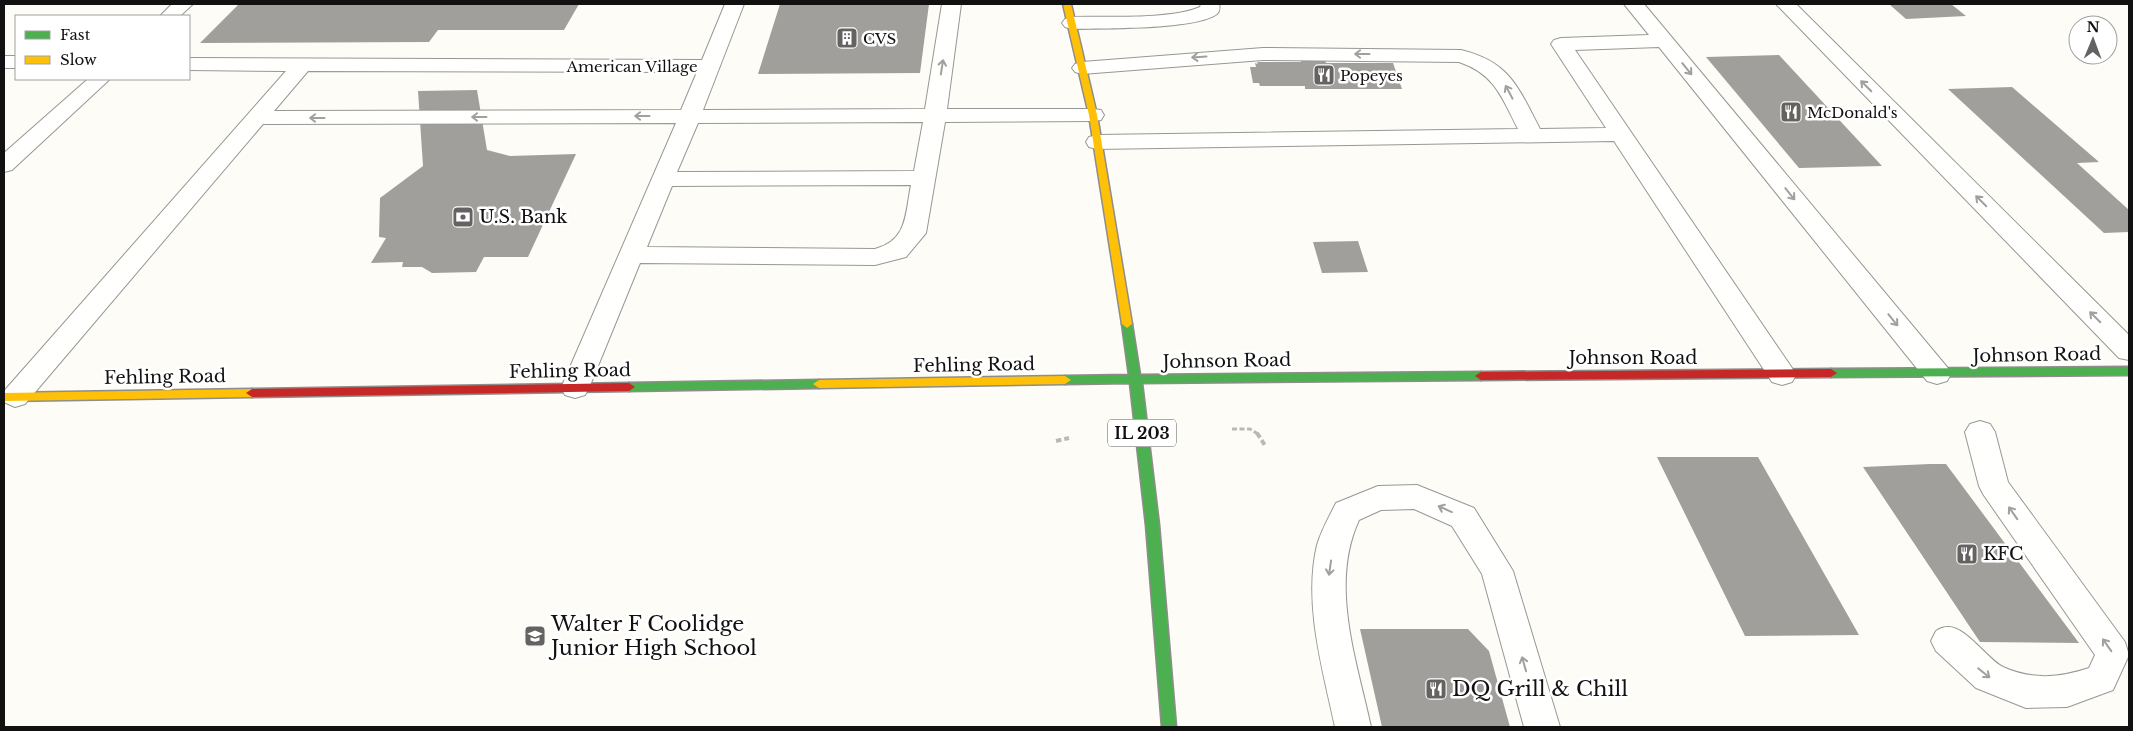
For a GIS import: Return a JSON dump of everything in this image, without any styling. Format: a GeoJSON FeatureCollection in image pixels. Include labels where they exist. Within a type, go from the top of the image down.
{"type":"FeatureCollection","features":[{"type":"Feature","properties":{"kind":"street","name":"IL 203"},"geometry":{"type":"LineString","coordinates":[[1067,4],[1098,142],[1136,380],[1152,528],[1169,727]]}},
{"type":"Feature","properties":{"kind":"street","name":"Johnson Road"},"geometry":{"type":"LineString","coordinates":[[1136,380],[2129,371]]}},
{"type":"Feature","properties":{"kind":"street","name":"Fehling Road"},"geometry":{"type":"LineString","coordinates":[[9,397],[1136,380]]}},
{"type":"Feature","properties":{"kind":"lane"},"geometry":{"type":"LineString","coordinates":[[170,15],[183,4]]}},
{"type":"Feature","properties":{"kind":"lane"},"geometry":{"type":"LineString","coordinates":[[710,66],[734,4]]}},
{"type":"Feature","properties":{"kind":"lane"},"geometry":{"type":"LineString","coordinates":[[631,255],[875,257],[897,251],[914,233],[952,4]]}},
{"type":"Feature","properties":{"kind":"lane"},"geometry":{"type":"LineString","coordinates":[[1072,23],[1183,18],[1204,14],[1210,10],[1210,4]]}},
{"type":"Feature","properties":{"kind":"lane"},"geometry":{"type":"LineString","coordinates":[[1634,4],[1937,374]]}},
{"type":"Feature","properties":{"kind":"lane"},"geometry":{"type":"LineString","coordinates":[[1785,4],[2129,351]]}},
{"type":"Feature","properties":{"kind":"lane"},"geometry":{"type":"LineString","coordinates":[[1664,41],[1561,44],[1782,375]]}},
{"type":"Feature","properties":{"kind":"lane"},"geometry":{"type":"LineString","coordinates":[[1082,68],[1263,54],[1461,56],[1478,60],[1491,67],[1500,76],[1532,135]]}},
{"type":"Feature","properties":{"kind":"lane","name":"American Village"},"geometry":{"type":"LineString","coordinates":[[190,64],[710,66],[574,388]]}},
{"type":"Feature","properties":{"kind":"lane"},"geometry":{"type":"LineString","coordinates":[[9,397],[303,64]]}},
{"type":"Feature","properties":{"kind":"lane"},"geometry":{"type":"LineString","coordinates":[[4,164],[99,80]]}},
{"type":"Feature","properties":{"kind":"lane"},"geometry":{"type":"LineString","coordinates":[[256,118],[1093,116]]}},
{"type":"Feature","properties":{"kind":"lane"},"geometry":{"type":"LineString","coordinates":[[1098,142],[1621,134]]}},
{"type":"Feature","properties":{"kind":"lane"},"geometry":{"type":"LineString","coordinates":[[663,179],[924,178]]}},
{"type":"Feature","properties":{"kind":"lane"},"geometry":{"type":"LineString","coordinates":[[1948,640],[1988,678],[2026,692],[2067,691],[2101,679],[2113,654],[1994,486],[1980,432]]}},
{"type":"Feature","properties":{"kind":"lane"},"geometry":{"type":"LineString","coordinates":[[1353,727],[1329,606],[1328,577],[1333,545],[1347,512],[1378,498],[1417,497],[1463,517],[1497,571],[1542,727]]}},
{"type":"Feature","properties":{"kind":"path"},"geometry":{"type":"LineString","coordinates":[[1232,429],[1250,428],[1257,430],[1266,447]]}},
{"type":"Feature","properties":{"kind":"path"},"geometry":{"type":"LineString","coordinates":[[1056,441],[1069,438]]}},
{"type":"Feature","properties":{"kind":"building"},"geometry":{"type":"Polygon","coordinates":[[[239,4],[579,4],[564,30],[438,30],[429,42],[200,43],[239,4]]]}},
{"type":"Feature","properties":{"kind":"building","name":"CVS"},"geometry":{"type":"Polygon","coordinates":[[[780,4],[929,4],[920,73],[758,74],[780,4]]]}},
{"type":"Feature","properties":{"kind":"building"},"geometry":{"type":"Polygon","coordinates":[[[1889,4],[1951,4],[1966,16],[1906,19],[1889,4]]]}},
{"type":"Feature","properties":{"kind":"building","name":"McDonald's"},"geometry":{"type":"Polygon","coordinates":[[[1779,55],[1882,166],[1799,168],[1706,57],[1779,55]]]}},
{"type":"Feature","properties":{"kind":"building","name":"Popeyes"},"geometry":{"type":"Polygon","coordinates":[[[1301,59],[1325,60],[1326,63],[1393,63],[1402,89],[1305,89],[1305,86],[1260,86],[1259,83],[1253,83],[1250,67],[1256,67],[1255,63],[1258,64],[1257,62],[1301,62],[1301,59]]]}},
{"type":"Feature","properties":{"kind":"building"},"geometry":{"type":"Polygon","coordinates":[[[2012,87],[2099,162],[2077,163],[2129,210],[2129,232],[2104,233],[1948,89],[2012,87]]]}},
{"type":"Feature","properties":{"kind":"building","name":"U.S. Bank"},"geometry":{"type":"Polygon","coordinates":[[[477,90],[487,150],[510,156],[576,154],[528,257],[484,257],[476,272],[432,273],[422,267],[402,267],[403,262],[371,263],[386,238],[379,237],[380,198],[423,166],[418,91],[477,90]]]}},
{"type":"Feature","properties":{"kind":"building"},"geometry":{"type":"Polygon","coordinates":[[[1358,241],[1368,272],[1322,273],[1313,242],[1358,241]]]}},
{"type":"Feature","properties":{"kind":"building"},"geometry":{"type":"Polygon","coordinates":[[[1657,457],[1758,457],[1859,635],[1745,636],[1657,457]]]}},
{"type":"Feature","properties":{"kind":"building","name":"KFC"},"geometry":{"type":"Polygon","coordinates":[[[1946,464],[2079,643],[1980,642],[1863,467],[1946,464]]]}},
{"type":"Feature","properties":{"kind":"building","name":"DQ Grill & Chill"},"geometry":{"type":"Polygon","coordinates":[[[1360,629],[1468,629],[1489,651],[1510,727],[1382,727],[1360,629]]]}},
{"type":"Feature","properties":{"kind":"traffic: fast"},"geometry":{"type":"LineString","coordinates":[[1127,324],[1147,475],[1169,727]]}},
{"type":"Feature","properties":{"kind":"traffic: fast"},"geometry":{"type":"LineString","coordinates":[[1831,373],[2129,371]]}},
{"type":"Feature","properties":{"kind":"traffic: fast"},"geometry":{"type":"LineString","coordinates":[[1065,380],[1481,376]]}},
{"type":"Feature","properties":{"kind":"traffic: fast"},"geometry":{"type":"LineString","coordinates":[[629,387],[819,384]]}},
{"type":"Feature","properties":{"kind":"traffic: slow"},"geometry":{"type":"LineString","coordinates":[[1067,4],[1093,115],[1127,324]]}},
{"type":"Feature","properties":{"kind":"traffic: slow"},"geometry":{"type":"LineString","coordinates":[[819,384],[1065,380]]}},
{"type":"Feature","properties":{"kind":"traffic: slow"},"geometry":{"type":"LineString","coordinates":[[4,397],[252,393]]}},
{"type":"Feature","properties":{"kind":"traffic: jam"},"geometry":{"type":"LineString","coordinates":[[1481,376],[1831,373]]}},
{"type":"Feature","properties":{"kind":"traffic: jam"},"geometry":{"type":"LineString","coordinates":[[252,393],[629,387]]}},
{"type":"Feature","properties":{"kind":"place","name":"CVS"},"geometry":{"type":"Point","coordinates":[847,38]}},
{"type":"Feature","properties":{"kind":"place","name":"Popeyes"},"geometry":{"type":"Point","coordinates":[1324,75]}},
{"type":"Feature","properties":{"kind":"place","name":"McDonald's"},"geometry":{"type":"Point","coordinates":[1791,112]}},
{"type":"Feature","properties":{"kind":"place","name":"U.S. Bank"},"geometry":{"type":"Point","coordinates":[463,217]}},
{"type":"Feature","properties":{"kind":"place","name":"KFC"},"geometry":{"type":"Point","coordinates":[1967,554]}},
{"type":"Feature","properties":{"kind":"place","name":"Walter F Coolidge Junior High School"},"geometry":{"type":"Point","coordinates":[535,636]}},
{"type":"Feature","properties":{"kind":"place","name":"DQ Grill & Chill"},"geometry":{"type":"Point","coordinates":[1436,689]}}]}
